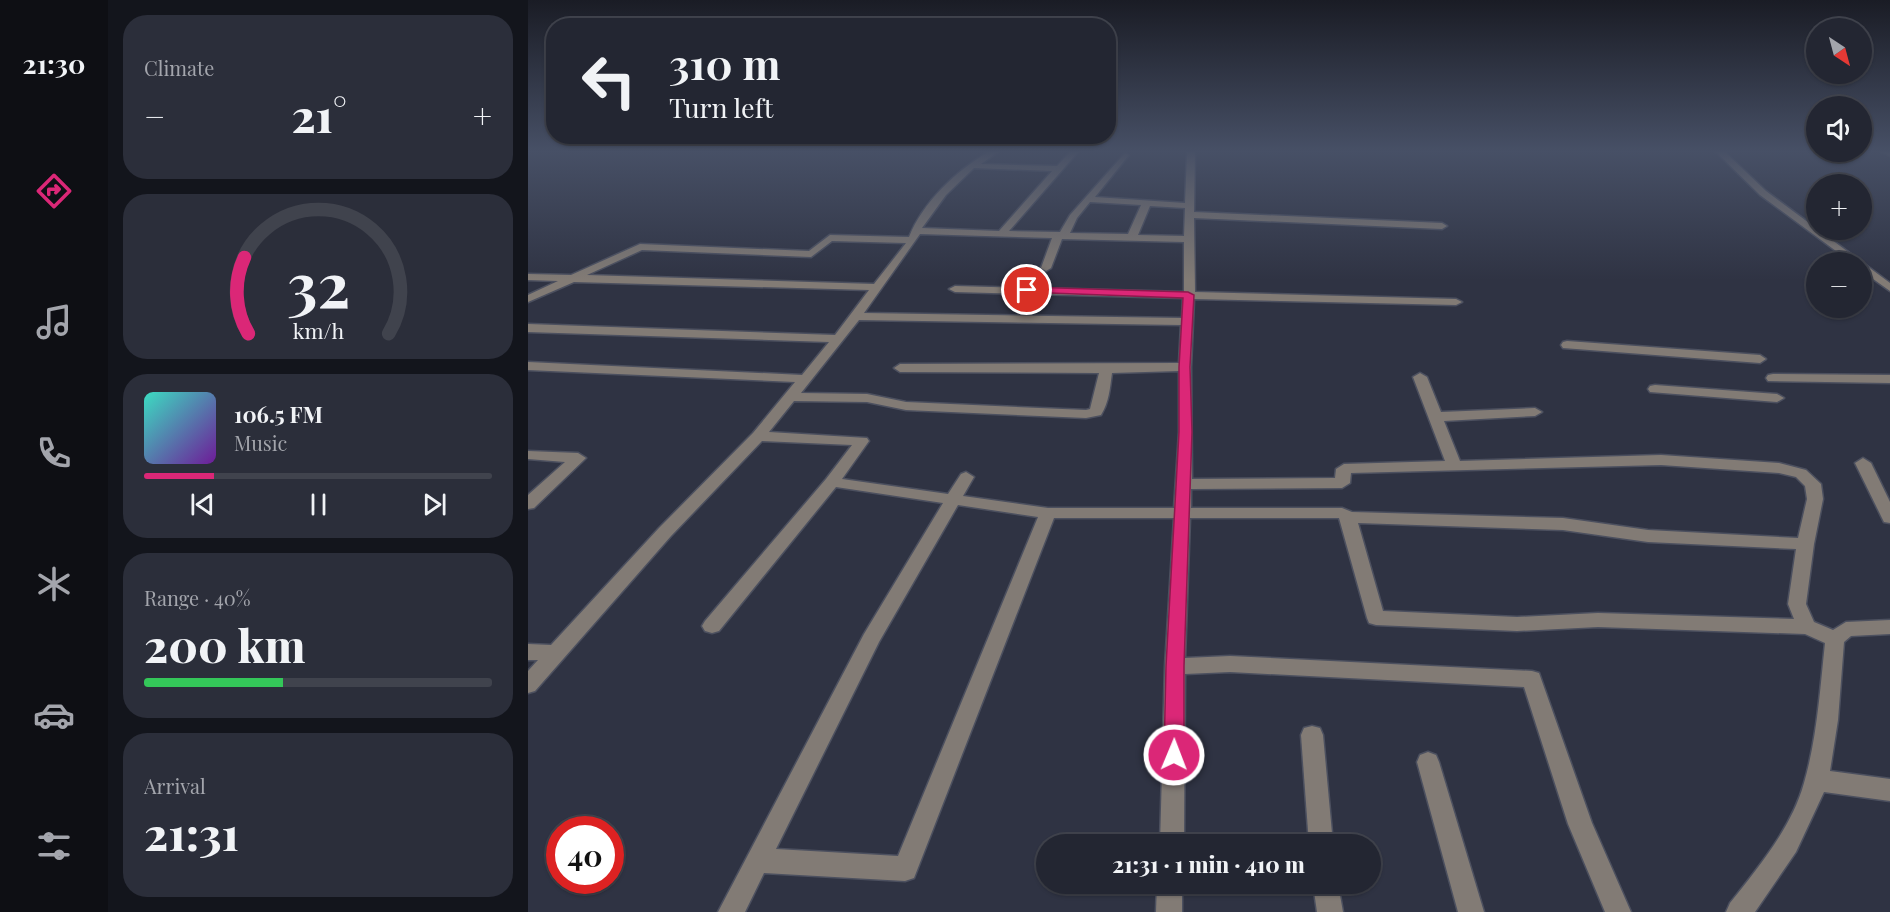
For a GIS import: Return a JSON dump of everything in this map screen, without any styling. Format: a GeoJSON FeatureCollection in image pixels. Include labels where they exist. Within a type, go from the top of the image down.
{"type":"FeatureCollection","features":[{"type":"Feature","properties":{"kind":"street"},"geometry":{"type":"LineString","coordinates":[[528,685],[665,532],[758,436],[792,397],[856,316],[915,236],[918,225],[942,195]]}},
{"type":"Feature","properties":{"kind":"street"},"geometry":{"type":"LineString","coordinates":[[1001,234],[1037,195]]}},
{"type":"Feature","properties":{"kind":"street"},"geometry":{"type":"LineString","coordinates":[[1046,268],[1060,236],[1092,195]]}},
{"type":"Feature","properties":{"kind":"street"},"geometry":{"type":"LineString","coordinates":[[1172,834],[1175,666],[1186,432],[1185,367],[1191,258],[1189,239],[1191,195]]}},
{"type":"Feature","properties":{"kind":"street"},"geometry":{"type":"LineString","coordinates":[[1765,195],[1843,252]]}},
{"type":"Feature","properties":{"kind":"street"},"geometry":{"type":"LineString","coordinates":[[1088,200],[1147,204],[1191,211],[1442,226]]}},
{"type":"Feature","properties":{"kind":"street"},"geometry":{"type":"LineString","coordinates":[[1132,237],[1147,204]]}},
{"type":"Feature","properties":{"kind":"street"},"geometry":{"type":"LineString","coordinates":[[528,299],[640,247],[811,254],[830,238],[1001,234],[1189,239]]}},
{"type":"Feature","properties":{"kind":"street"},"geometry":{"type":"LineString","coordinates":[[1872,274],[1890,288]]}},
{"type":"Feature","properties":{"kind":"street"},"geometry":{"type":"LineString","coordinates":[[528,278],[877,287]]}},
{"type":"Feature","properties":{"kind":"street"},"geometry":{"type":"LineString","coordinates":[[955,289],[1456,302]]}},
{"type":"Feature","properties":{"kind":"street"},"geometry":{"type":"LineString","coordinates":[[856,316],[1188,322]]}},
{"type":"Feature","properties":{"kind":"street"},"geometry":{"type":"LineString","coordinates":[[528,328],[838,339]]}},
{"type":"Feature","properties":{"kind":"street"},"geometry":{"type":"LineString","coordinates":[[1567,345],[1760,359]]}},
{"type":"Feature","properties":{"kind":"street"},"geometry":{"type":"LineString","coordinates":[[528,366],[806,379]]}},
{"type":"Feature","properties":{"kind":"street"},"geometry":{"type":"LineString","coordinates":[[900,368],[1185,367]]}},
{"type":"Feature","properties":{"kind":"street"},"geometry":{"type":"LineString","coordinates":[[792,397],[867,398],[906,406],[1086,414],[1096,412],[1101,401],[1106,369]]}},
{"type":"Feature","properties":{"kind":"street"},"geometry":{"type":"LineString","coordinates":[[1420,377],[1454,465]]}},
{"type":"Feature","properties":{"kind":"street"},"geometry":{"type":"LineString","coordinates":[[1773,378],[1890,379]]}},
{"type":"Feature","properties":{"kind":"street"},"geometry":{"type":"LineString","coordinates":[[1655,389],[1777,398]]}},
{"type":"Feature","properties":{"kind":"street"},"geometry":{"type":"LineString","coordinates":[[1435,417],[1535,412]]}},
{"type":"Feature","properties":{"kind":"street"},"geometry":{"type":"LineString","coordinates":[[712,626],[832,482],[862,441],[758,436]]}},
{"type":"Feature","properties":{"kind":"street"},"geometry":{"type":"LineString","coordinates":[[528,455],[578,458],[528,504]]}},
{"type":"Feature","properties":{"kind":"street"},"geometry":{"type":"LineString","coordinates":[[1183,484],[1342,483],[1344,469],[1661,460],[1801,473],[1814,484],[1815,499],[1805,544],[1797,604],[1807,627]]}},
{"type":"Feature","properties":{"kind":"street"},"geometry":{"type":"LineString","coordinates":[[1863,463],[1890,518]]}},
{"type":"Feature","properties":{"kind":"street"},"geometry":{"type":"LineString","coordinates":[[731,912],[871,639],[966,477]]}},
{"type":"Feature","properties":{"kind":"street"},"geometry":{"type":"LineString","coordinates":[[832,482],[1048,513],[1342,513],[1348,517],[1563,524],[1648,536],[1805,544]]}},
{"type":"Feature","properties":{"kind":"street"},"geometry":{"type":"LineString","coordinates":[[758,860],[906,869],[1048,513]]}},
{"type":"Feature","properties":{"kind":"street"},"geometry":{"type":"LineString","coordinates":[[1348,517],[1362,575],[1376,618],[1516,624],[1598,620],[1807,627],[1835,639]]}},
{"type":"Feature","properties":{"kind":"street"},"geometry":{"type":"LineString","coordinates":[[1739,912],[1766,879],[1810,798],[1825,740],[1835,639],[1846,629],[1890,627]]}},
{"type":"Feature","properties":{"kind":"street"},"geometry":{"type":"LineString","coordinates":[[528,652],[556,653]]}},
{"type":"Feature","properties":{"kind":"street"},"geometry":{"type":"LineString","coordinates":[[1175,666],[1230,664],[1532,679],[1580,824],[1618,912]]}},
{"type":"Feature","properties":{"kind":"street"},"geometry":{"type":"LineString","coordinates":[[1312,735],[1321,834]]}},
{"type":"Feature","properties":{"kind":"street"},"geometry":{"type":"LineString","coordinates":[[1428,762],[1471,912]]}},
{"type":"Feature","properties":{"kind":"street"},"geometry":{"type":"LineString","coordinates":[[1816,780],[1890,790]]}},
{"type":"Feature","properties":{"kind":"street"},"geometry":{"type":"LineString","coordinates":[[1169,912],[1170,894]]}},
{"type":"Feature","properties":{"kind":"street"},"geometry":{"type":"LineString","coordinates":[[1327,894],[1330,912]]}},
{"type":"Feature","properties":{"kind":"route"},"geometry":{"type":"LineString","coordinates":[[1027,290],[1188,295],[1185,367],[1186,432],[1175,666],[1174,755]]}}]}
